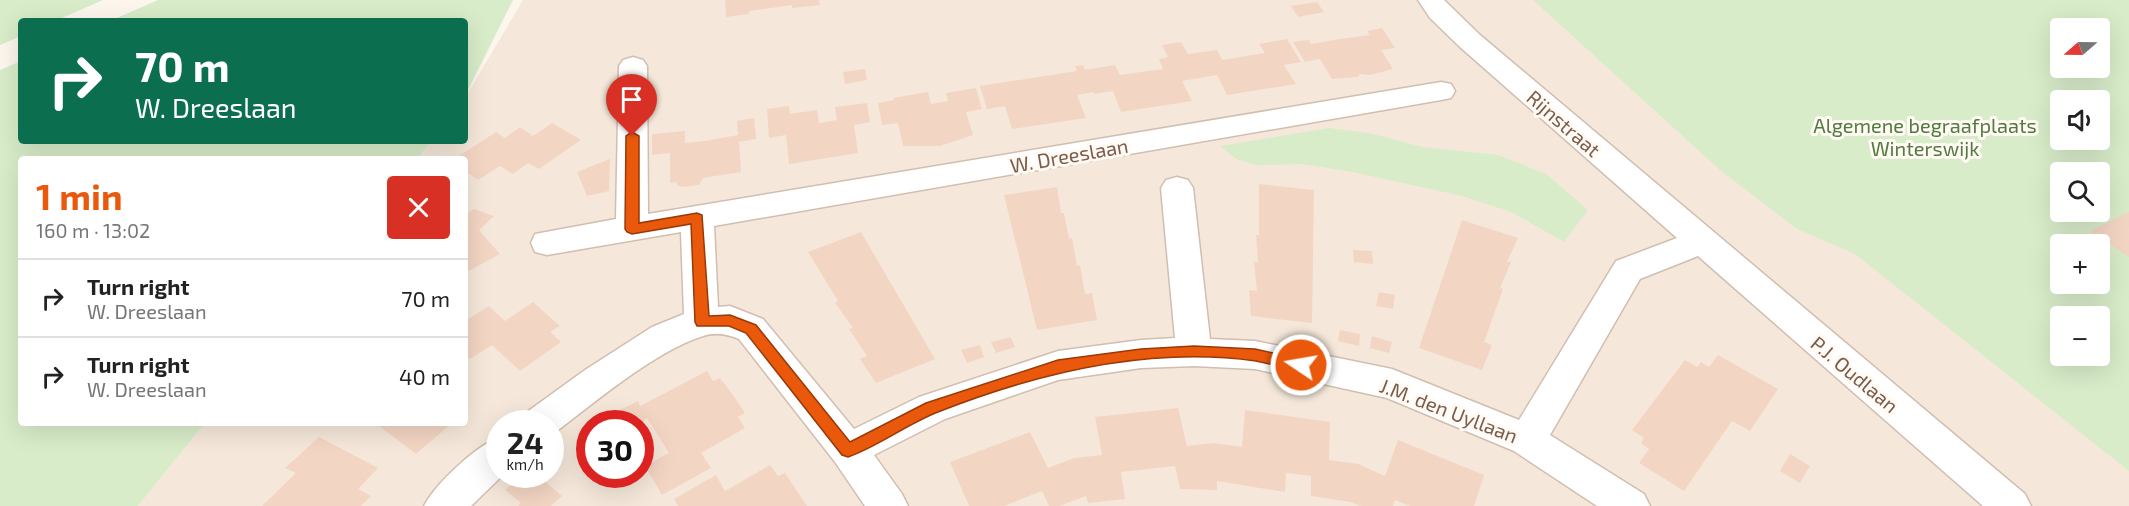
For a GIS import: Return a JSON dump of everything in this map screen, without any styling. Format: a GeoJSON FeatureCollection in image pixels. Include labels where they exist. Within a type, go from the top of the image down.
{"type":"FeatureCollection","features":[{"type":"Feature","properties":{"kind":"street","name":"Rijnstraat"},"geometry":{"type":"LineString","coordinates":[[1431,0],[1439,12],[1470,41],[1700,242]]}},
{"type":"Feature","properties":{"kind":"street"},"geometry":{"type":"LineString","coordinates":[[632,229],[633,66]]}},
{"type":"Feature","properties":{"kind":"street","name":"W. Dreeslaan"},"geometry":{"type":"LineString","coordinates":[[547,243],[1441,91]]}},
{"type":"Feature","properties":{"kind":"street"},"geometry":{"type":"LineString","coordinates":[[1177,188],[1194,352]]}},
{"type":"Feature","properties":{"kind":"street"},"geometry":{"type":"LineString","coordinates":[[697,218],[702,322]]}},
{"type":"Feature","properties":{"kind":"street","name":"J.M. den Uyllaan"},"geometry":{"type":"LineString","coordinates":[[1527,440],[1628,270],[1700,242]]}},
{"type":"Feature","properties":{"kind":"street","name":"P.J. Oudlaan"},"geometry":{"type":"LineString","coordinates":[[1700,242],[2011,506]]}},
{"type":"Feature","properties":{"kind":"street"},"geometry":{"type":"LineString","coordinates":[[558,410],[598,380],[664,337],[702,322],[730,320],[751,329],[848,450],[888,506]]}},
{"type":"Feature","properties":{"kind":"street","name":"J.M. den Uyllaan"},"geometry":{"type":"LineString","coordinates":[[848,450],[932,408],[1058,366],[1141,354],[1194,352],[1255,355],[1392,384],[1527,440],[1630,506]]}},
{"type":"Feature","properties":{"kind":"street"},"geometry":{"type":"LineString","coordinates":[[444,506],[486,466]]}},
{"type":"Feature","properties":{"kind":"shaded area"},"geometry":{"type":"Polygon","coordinates":[[[523,0],[2129,0],[2129,506],[138,506],[203,426],[468,426],[468,156],[419,156],[429,144],[468,144],[468,93],[523,0]]]}},
{"type":"Feature","properties":{"kind":"green space"},"geometry":{"type":"Polygon","coordinates":[[[0,0],[103,0],[62,18],[18,18],[18,37],[0,45],[0,0]]]}},
{"type":"Feature","properties":{"kind":"green space"},"geometry":{"type":"Polygon","coordinates":[[[158,0],[513,0],[468,90],[468,18],[117,18],[158,0]]]}},
{"type":"Feature","properties":{"kind":"green space","name":"Algemene begraafplaats Winterswijk"},"geometry":{"type":"Polygon","coordinates":[[[1533,0],[2129,0],[2129,471],[1855,254],[1797,229],[1720,170],[1533,0]]]}},
{"type":"Feature","properties":{"kind":"green space"},"geometry":{"type":"Polygon","coordinates":[[[18,62],[18,144],[429,144],[419,156],[18,156],[18,426],[203,426],[138,506],[0,506],[0,70],[18,62]]]}},
{"type":"Feature","properties":{"kind":"green space"},"geometry":{"type":"Polygon","coordinates":[[[1329,128],[1369,133],[1423,147],[1498,155],[1546,174],[1588,210],[1564,242],[1511,212],[1462,196],[1352,172],[1302,164],[1256,165],[1236,159],[1220,146],[1329,128]]]}},
{"type":"Feature","properties":{"kind":"building"},"geometry":{"type":"Polygon","coordinates":[[[725,0],[819,0],[820,5],[792,8],[792,5],[726,17],[725,0]]]}},
{"type":"Feature","properties":{"kind":"building"},"geometry":{"type":"Polygon","coordinates":[[[1317,2],[1324,12],[1298,17],[1291,6],[1317,2]]]}},
{"type":"Feature","properties":{"kind":"building"},"geometry":{"type":"Polygon","coordinates":[[[1382,28],[1395,48],[1381,50],[1393,69],[1370,75],[1360,74],[1358,77],[1332,79],[1320,59],[1305,62],[1293,42],[1309,40],[1311,44],[1370,35],[1367,31],[1382,28]]]}},
{"type":"Feature","properties":{"kind":"building"},"geometry":{"type":"Polygon","coordinates":[[[1287,39],[1301,62],[1284,65],[1296,84],[1227,95],[1217,75],[1182,81],[1192,101],[1121,112],[1113,91],[1077,95],[1086,118],[1012,129],[1005,106],[987,109],[980,86],[1077,71],[1075,66],[1083,65],[1085,70],[1115,65],[1120,75],[1163,69],[1159,59],[1168,57],[1162,45],[1181,42],[1188,54],[1217,50],[1222,60],[1265,53],[1259,44],[1287,39]]]}},
{"type":"Feature","properties":{"kind":"building"},"geometry":{"type":"Polygon","coordinates":[[[865,69],[867,80],[845,84],[843,72],[865,69]]]}},
{"type":"Feature","properties":{"kind":"building"},"geometry":{"type":"Polygon","coordinates":[[[976,88],[982,109],[966,112],[973,135],[940,146],[903,146],[898,123],[882,125],[878,103],[928,92],[931,104],[948,101],[946,93],[976,88]]]}},
{"type":"Feature","properties":{"kind":"building"},"geometry":{"type":"Polygon","coordinates":[[[867,103],[870,122],[854,125],[858,153],[789,164],[786,135],[769,138],[767,109],[789,106],[790,114],[817,110],[819,123],[837,120],[835,107],[867,103]]]}},
{"type":"Feature","properties":{"kind":"building"},"geometry":{"type":"Polygon","coordinates":[[[754,118],[756,139],[739,142],[741,172],[703,178],[699,185],[682,187],[677,185],[677,182],[670,183],[670,153],[652,155],[652,134],[685,131],[685,143],[704,141],[738,135],[737,121],[754,118]]]}},
{"type":"Feature","properties":{"kind":"building"},"geometry":{"type":"Polygon","coordinates":[[[552,123],[581,140],[539,169],[528,163],[513,174],[500,166],[478,180],[468,173],[468,156],[459,156],[496,132],[505,138],[520,127],[533,136],[552,123]]]}},
{"type":"Feature","properties":{"kind":"building"},"geometry":{"type":"Polygon","coordinates":[[[610,159],[609,191],[587,196],[577,172],[610,159]]]}},
{"type":"Feature","properties":{"kind":"building"},"geometry":{"type":"Polygon","coordinates":[[[1259,184],[1314,190],[1312,323],[1251,316],[1249,290],[1257,291],[1254,262],[1258,262],[1256,235],[1259,235],[1259,184]]]}},
{"type":"Feature","properties":{"kind":"building"},"geometry":{"type":"Polygon","coordinates":[[[1057,187],[1061,213],[1064,213],[1069,239],[1072,238],[1077,266],[1080,265],[1085,294],[1092,293],[1097,320],[1037,330],[1004,195],[1057,187]]]}},
{"type":"Feature","properties":{"kind":"building"},"geometry":{"type":"Polygon","coordinates":[[[474,209],[494,216],[479,230],[500,254],[468,271],[468,212],[474,209]]]}},
{"type":"Feature","properties":{"kind":"building"},"geometry":{"type":"Polygon","coordinates":[[[2129,212],[2129,257],[2110,244],[2110,234],[2094,234],[2090,231],[2129,212]]]}},
{"type":"Feature","properties":{"kind":"building"},"geometry":{"type":"Polygon","coordinates":[[[1462,220],[1518,238],[1507,262],[1511,262],[1500,288],[1503,289],[1484,342],[1492,345],[1482,370],[1419,348],[1462,220]]]}},
{"type":"Feature","properties":{"kind":"building"},"geometry":{"type":"Polygon","coordinates":[[[861,232],[935,359],[876,383],[860,359],[867,356],[849,329],[853,328],[835,303],[838,301],[808,252],[861,232]]]}},
{"type":"Feature","properties":{"kind":"building"},"geometry":{"type":"Polygon","coordinates":[[[1353,250],[1372,251],[1373,264],[1354,262],[1353,250]]]}},
{"type":"Feature","properties":{"kind":"building"},"geometry":{"type":"Polygon","coordinates":[[[1379,292],[1395,295],[1393,309],[1376,306],[1379,292]]]}},
{"type":"Feature","properties":{"kind":"building"},"geometry":{"type":"Polygon","coordinates":[[[533,302],[560,326],[550,332],[561,342],[520,371],[492,345],[470,359],[468,357],[468,319],[489,306],[505,321],[533,302]]]}},
{"type":"Feature","properties":{"kind":"building"},"geometry":{"type":"Polygon","coordinates":[[[1340,330],[1360,334],[1359,346],[1338,341],[1340,330]]]}},
{"type":"Feature","properties":{"kind":"building"},"geometry":{"type":"Polygon","coordinates":[[[1372,336],[1392,342],[1389,353],[1370,348],[1372,336]]]}},
{"type":"Feature","properties":{"kind":"building"},"geometry":{"type":"Polygon","coordinates":[[[1011,337],[1015,347],[996,353],[991,342],[1011,337]]]}},
{"type":"Feature","properties":{"kind":"building"},"geometry":{"type":"Polygon","coordinates":[[[980,345],[984,357],[967,363],[961,350],[980,345]]]}},
{"type":"Feature","properties":{"kind":"building"},"geometry":{"type":"Polygon","coordinates":[[[1718,355],[1778,389],[1750,431],[1732,421],[1684,491],[1639,463],[1649,449],[1641,443],[1644,438],[1632,430],[1685,360],[1697,367],[1701,362],[1709,367],[1718,355]]]}},
{"type":"Feature","properties":{"kind":"building"},"geometry":{"type":"Polygon","coordinates":[[[707,371],[713,381],[720,378],[745,413],[738,417],[745,428],[701,453],[711,468],[662,495],[654,481],[654,461],[669,453],[654,429],[654,410],[620,410],[638,401],[640,406],[707,371]]]}},
{"type":"Feature","properties":{"kind":"building"},"geometry":{"type":"Polygon","coordinates":[[[1178,408],[1187,446],[1214,443],[1242,447],[1245,410],[1330,422],[1329,460],[1358,464],[1385,476],[1398,440],[1484,475],[1474,506],[1410,506],[1395,500],[1393,506],[1361,506],[1351,502],[1311,496],[1311,476],[1286,473],[1285,492],[1217,481],[1217,490],[1180,489],[1175,466],[1121,472],[1125,499],[1088,503],[1086,496],[1059,506],[1049,506],[1042,491],[1004,506],[969,506],[950,462],[1030,432],[1048,468],[1074,458],[1102,455],[1095,417],[1178,408]]]}},
{"type":"Feature","properties":{"kind":"building"},"geometry":{"type":"Polygon","coordinates":[[[379,426],[449,426],[416,454],[379,426]]]}},
{"type":"Feature","properties":{"kind":"building"},"geometry":{"type":"Polygon","coordinates":[[[319,437],[378,468],[358,489],[371,496],[361,506],[262,506],[296,473],[285,468],[319,437]]]}},
{"type":"Feature","properties":{"kind":"building"},"geometry":{"type":"Polygon","coordinates":[[[1790,454],[1810,466],[1800,483],[1780,471],[1790,454]]]}},
{"type":"Feature","properties":{"kind":"building"},"geometry":{"type":"Polygon","coordinates":[[[770,465],[778,476],[785,473],[807,506],[678,506],[674,499],[716,475],[725,491],[770,465]]]}},
{"type":"Feature","properties":{"kind":"building"},"geometry":{"type":"Polygon","coordinates":[[[507,488],[553,488],[562,496],[551,506],[518,506],[521,503],[505,490],[507,488]]]}},
{"type":"Feature","properties":{"kind":"route"},"geometry":{"type":"LineString","coordinates":[[632,136],[632,229],[697,218],[702,322],[730,320],[751,329],[848,450],[932,408],[1058,366],[1141,354],[1194,352],[1255,355],[1301,365]]}}]}
